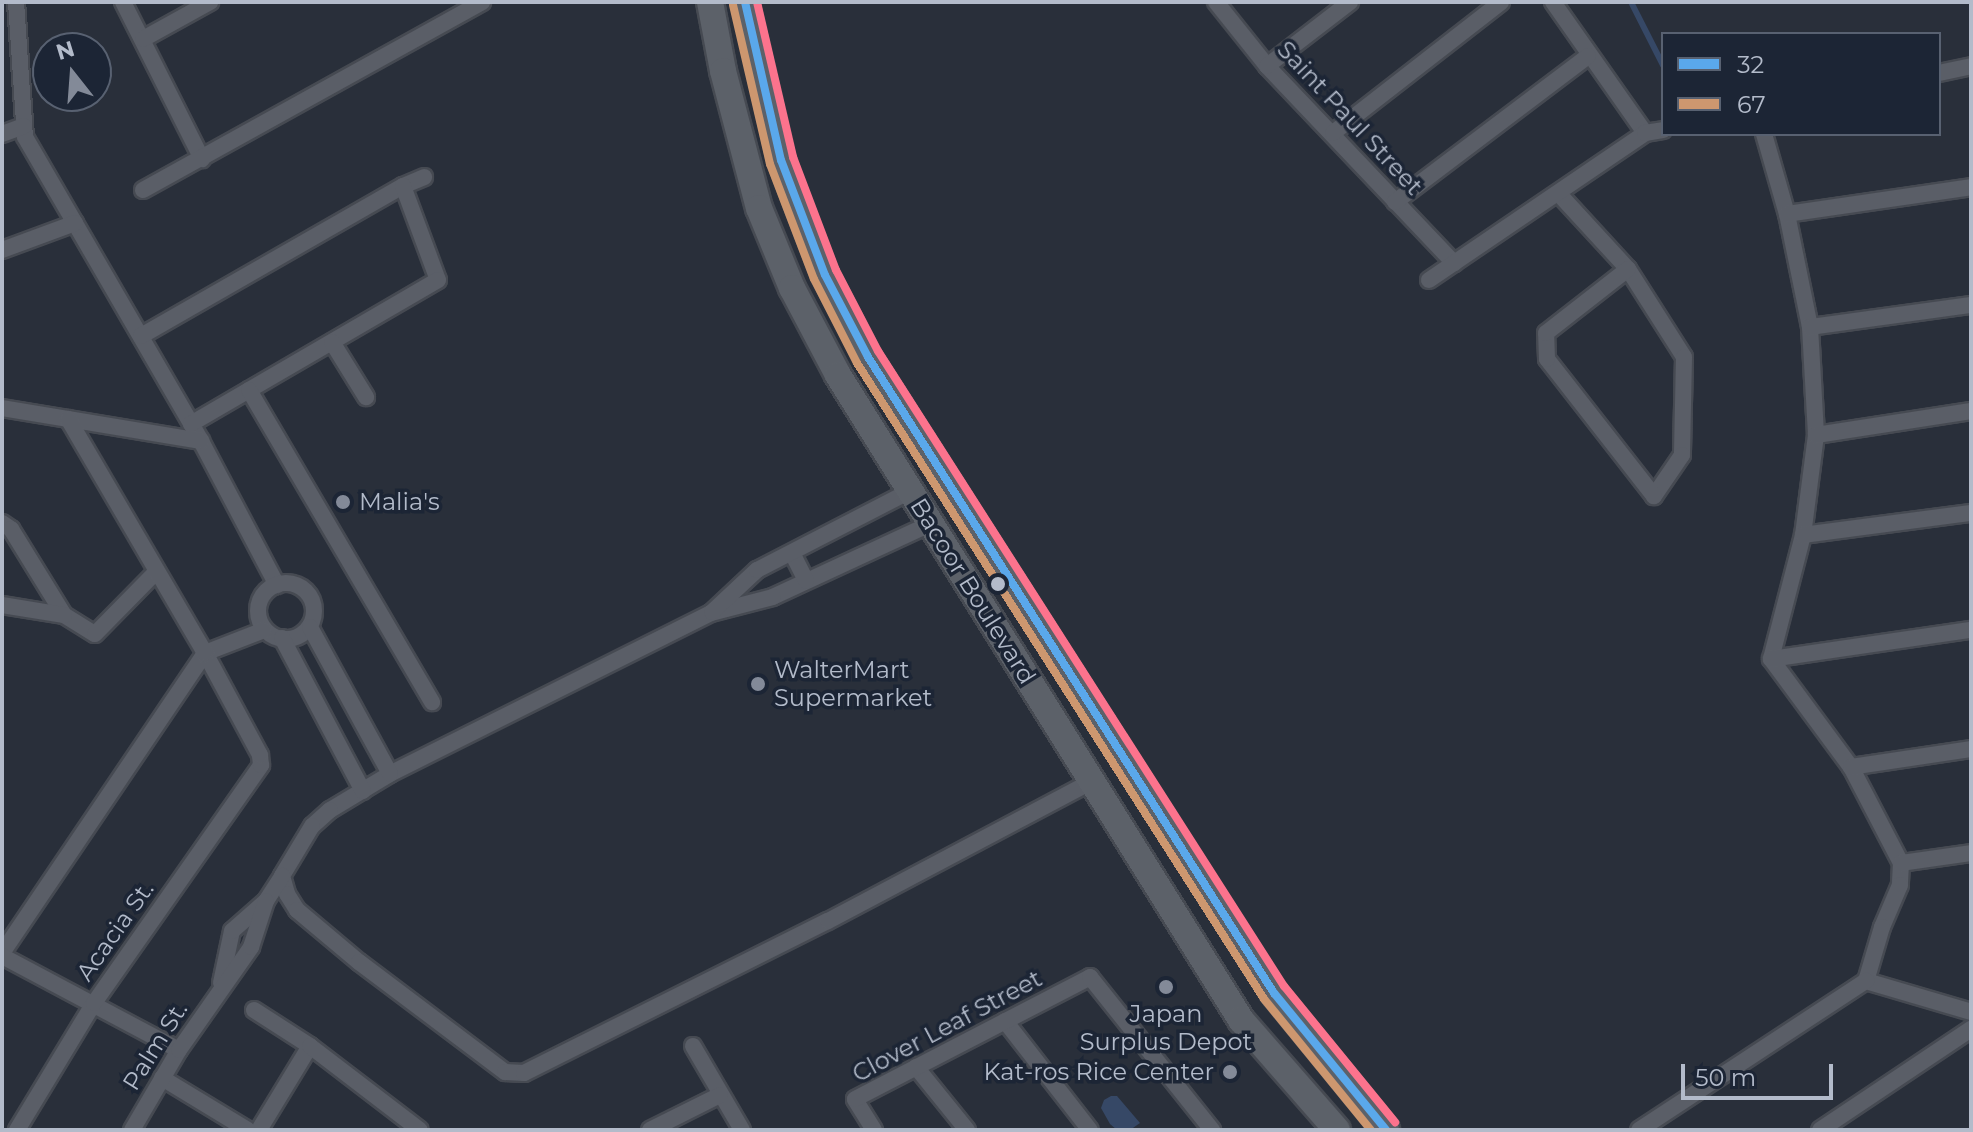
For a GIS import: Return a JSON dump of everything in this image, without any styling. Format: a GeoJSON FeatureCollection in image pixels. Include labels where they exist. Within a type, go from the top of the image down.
{"type":"FeatureCollection","features":[{"type":"Feature","properties":{"kind":"main road","name":"Bacoor Boulevard"},"geometry":{"type":"LineString","coordinates":[[710,2],[723,71],[759,208],[781,261],[838,375],[1168,908],[1241,1020],[1337,1130]]}},
{"type":"Feature","properties":{"kind":"main road","name":"Bacoor Boulevard"},"geometry":{"type":"LineString","coordinates":[[745,2],[781,160],[825,275],[868,357],[1274,993],[1386,1130]]}},
{"type":"Feature","properties":{"kind":"street"},"geometry":{"type":"LineString","coordinates":[[16,2],[9,28],[25,137],[201,441],[277,585]]}},
{"type":"Feature","properties":{"kind":"street"},"geometry":{"type":"LineString","coordinates":[[123,2],[202,159]]}},
{"type":"Feature","properties":{"kind":"street"},"geometry":{"type":"LineString","coordinates":[[143,39],[210,2]]}},
{"type":"Feature","properties":{"kind":"street"},"geometry":{"type":"LineString","coordinates":[[143,190],[482,2]]}},
{"type":"Feature","properties":{"kind":"street","name":"Saint Paul Street"},"geometry":{"type":"LineString","coordinates":[[1216,2],[1267,66],[1454,263]]}},
{"type":"Feature","properties":{"kind":"street"},"geometry":{"type":"LineString","coordinates":[[1267,66],[1350,2]]}},
{"type":"Feature","properties":{"kind":"street"},"geometry":{"type":"LineString","coordinates":[[1333,133],[1501,2]]}},
{"type":"Feature","properties":{"kind":"street"},"geometry":{"type":"LineString","coordinates":[[1553,2],[1645,133]]}},
{"type":"Feature","properties":{"kind":"street"},"geometry":{"type":"LineString","coordinates":[[1395,202],[1588,56]]}},
{"type":"Feature","properties":{"kind":"street"},"geometry":{"type":"LineString","coordinates":[[1941,73],[1971,66]]}},
{"type":"Feature","properties":{"kind":"street"},"geometry":{"type":"LineString","coordinates":[[2,134],[24,126]]}},
{"type":"Feature","properties":{"kind":"street"},"geometry":{"type":"LineString","coordinates":[[1429,280],[1645,133],[1661,130]]}},
{"type":"Feature","properties":{"kind":"street"},"geometry":{"type":"LineString","coordinates":[[1765,136],[1787,214],[1810,327],[1816,435],[1803,535],[1771,659]]}},
{"type":"Feature","properties":{"kind":"street"},"geometry":{"type":"LineString","coordinates":[[141,336],[403,186],[424,177]]}},
{"type":"Feature","properties":{"kind":"street"},"geometry":{"type":"LineString","coordinates":[[191,424],[438,280],[403,186]]}},
{"type":"Feature","properties":{"kind":"street"},"geometry":{"type":"LineString","coordinates":[[1787,214],[1971,187]]}},
{"type":"Feature","properties":{"kind":"street"},"geometry":{"type":"LineString","coordinates":[[1559,194],[1628,269],[1684,357],[1682,455],[1654,496],[1547,359],[1546,333],[1628,269]]}},
{"type":"Feature","properties":{"kind":"street"},"geometry":{"type":"LineString","coordinates":[[2,250],[75,223]]}},
{"type":"Feature","properties":{"kind":"street"},"geometry":{"type":"LineString","coordinates":[[1810,327],[1971,305]]}},
{"type":"Feature","properties":{"kind":"street"},"geometry":{"type":"LineString","coordinates":[[332,342],[366,397]]}},
{"type":"Feature","properties":{"kind":"street"},"geometry":{"type":"LineString","coordinates":[[249,390],[432,702]]}},
{"type":"Feature","properties":{"kind":"street"},"geometry":{"type":"LineString","coordinates":[[2,408],[201,441]]}},
{"type":"Feature","properties":{"kind":"street"},"geometry":{"type":"LineString","coordinates":[[1816,435],[1971,411]]}},
{"type":"Feature","properties":{"kind":"street"},"geometry":{"type":"LineString","coordinates":[[68,419],[205,653]]}},
{"type":"Feature","properties":{"kind":"street"},"geometry":{"type":"LineString","coordinates":[[711,613],[757,570],[910,491]]}},
{"type":"Feature","properties":{"kind":"street"},"geometry":{"type":"LineString","coordinates":[[1803,535],[1971,513]]}},
{"type":"Feature","properties":{"kind":"street"},"geometry":{"type":"LineString","coordinates":[[2,523],[11,529],[64,615]]}},
{"type":"Feature","properties":{"kind":"street"},"geometry":{"type":"LineString","coordinates":[[711,613],[773,597],[930,524]]}},
{"type":"Feature","properties":{"kind":"street"},"geometry":{"type":"LineString","coordinates":[[792,553],[806,581]]}},
{"type":"Feature","properties":{"kind":"street"},"geometry":{"type":"LineString","coordinates":[[2,605],[64,615],[95,634],[157,571]]}},
{"type":"Feature","properties":{"kind":"street"},"geometry":{"type":"LineString","coordinates":[[277,585],[295,585],[309,595],[314,612],[310,627],[300,636],[282,638],[264,630],[259,622],[259,603],[277,585]]}},
{"type":"Feature","properties":{"kind":"street","name":"Palm St."},"geometry":{"type":"LineString","coordinates":[[132,1130],[179,1050],[251,947],[266,901],[312,826],[330,810],[390,774],[711,613]]}},
{"type":"Feature","properties":{"kind":"street"},"geometry":{"type":"LineString","coordinates":[[310,627],[390,774]]}},
{"type":"Feature","properties":{"kind":"street"},"geometry":{"type":"LineString","coordinates":[[179,1050],[2,954],[205,653],[264,630]]}},
{"type":"Feature","properties":{"kind":"street"},"geometry":{"type":"LineString","coordinates":[[1771,659],[1971,630]]}},
{"type":"Feature","properties":{"kind":"street"},"geometry":{"type":"LineString","coordinates":[[282,638],[363,791]]}},
{"type":"Feature","properties":{"kind":"street","name":"Acacia St."},"geometry":{"type":"LineString","coordinates":[[17,1130],[94,1003],[261,765],[260,755],[205,653]]}},
{"type":"Feature","properties":{"kind":"street"},"geometry":{"type":"LineString","coordinates":[[1639,1130],[1866,981],[1882,927],[1900,885],[1901,863],[1851,767],[1771,659]]}},
{"type":"Feature","properties":{"kind":"street"},"geometry":{"type":"LineString","coordinates":[[1851,767],[1971,749]]}},
{"type":"Feature","properties":{"kind":"street"},"geometry":{"type":"LineString","coordinates":[[282,876],[287,894],[297,910],[359,962],[505,1072],[524,1073],[828,921],[1092,781]]}},
{"type":"Feature","properties":{"kind":"street"},"geometry":{"type":"LineString","coordinates":[[1901,863],[1971,853]]}},
{"type":"Feature","properties":{"kind":"street","name":"Clover Leaf Street"},"geometry":{"type":"LineString","coordinates":[[874,1130],[855,1099],[1090,977],[1212,1130]]}},
{"type":"Feature","properties":{"kind":"street"},"geometry":{"type":"LineString","coordinates":[[1866,981],[1971,1012]]}},
{"type":"Feature","properties":{"kind":"street"},"geometry":{"type":"LineString","coordinates":[[254,1010],[310,1046],[420,1130]]}},
{"type":"Feature","properties":{"kind":"street"},"geometry":{"type":"LineString","coordinates":[[1005,1021],[1090,1130]]}},
{"type":"Feature","properties":{"kind":"street"},"geometry":{"type":"LineString","coordinates":[[1820,1130],[1971,1029]]}},
{"type":"Feature","properties":{"kind":"street"},"geometry":{"type":"LineString","coordinates":[[259,1130],[310,1046]]}},
{"type":"Feature","properties":{"kind":"street"},"geometry":{"type":"LineString","coordinates":[[693,1046],[742,1130]]}},
{"type":"Feature","properties":{"kind":"street"},"geometry":{"type":"LineString","coordinates":[[916,1067],[967,1130]]}},
{"type":"Feature","properties":{"kind":"street"},"geometry":{"type":"LineString","coordinates":[[162,1078],[248,1130]]}},
{"type":"Feature","properties":{"kind":"street"},"geometry":{"type":"LineString","coordinates":[[650,1130],[720,1095]]}},
{"type":"Feature","properties":{"kind":"water"},"geometry":{"type":"Polygon","coordinates":[[[1117,1096],[1140,1123],[1130,1130],[1117,1130],[1110,1124],[1101,1108],[1104,1100],[1117,1096]]]}},
{"type":"Feature","properties":{"kind":"waterway"},"geometry":{"type":"LineString","coordinates":[[1631,2],[1661,61]]}},
{"type":"Feature","properties":{"kind":"transit line","name":"32"},"geometry":{"type":"LineString","coordinates":[[745,2],[781,160],[825,275],[868,357],[1274,993],[1386,1130]]}},
{"type":"Feature","properties":{"kind":"transit line"},"geometry":{"type":"LineString","coordinates":[[757,2],[793,157],[836,270],[878,351],[1284,986],[1395,1122]]}},
{"type":"Feature","properties":{"kind":"transit line","name":"67"},"geometry":{"type":"LineString","coordinates":[[733,5],[770,164],[814,279],[857,363],[1264,999],[1371,1130]]}},
{"type":"Feature","properties":{"kind":"place","name":"Malia's"},"geometry":{"type":"Point","coordinates":[343,502]}},
{"type":"Feature","properties":{"kind":"place","name":"WalterMart Supermarket"},"geometry":{"type":"Point","coordinates":[758,684]}},
{"type":"Feature","properties":{"kind":"place","name":"Japan Surplus Depot"},"geometry":{"type":"Point","coordinates":[1166,987]}},
{"type":"Feature","properties":{"kind":"place","name":"Kat-ros Rice Center"},"geometry":{"type":"Point","coordinates":[1230,1072]}}]}
